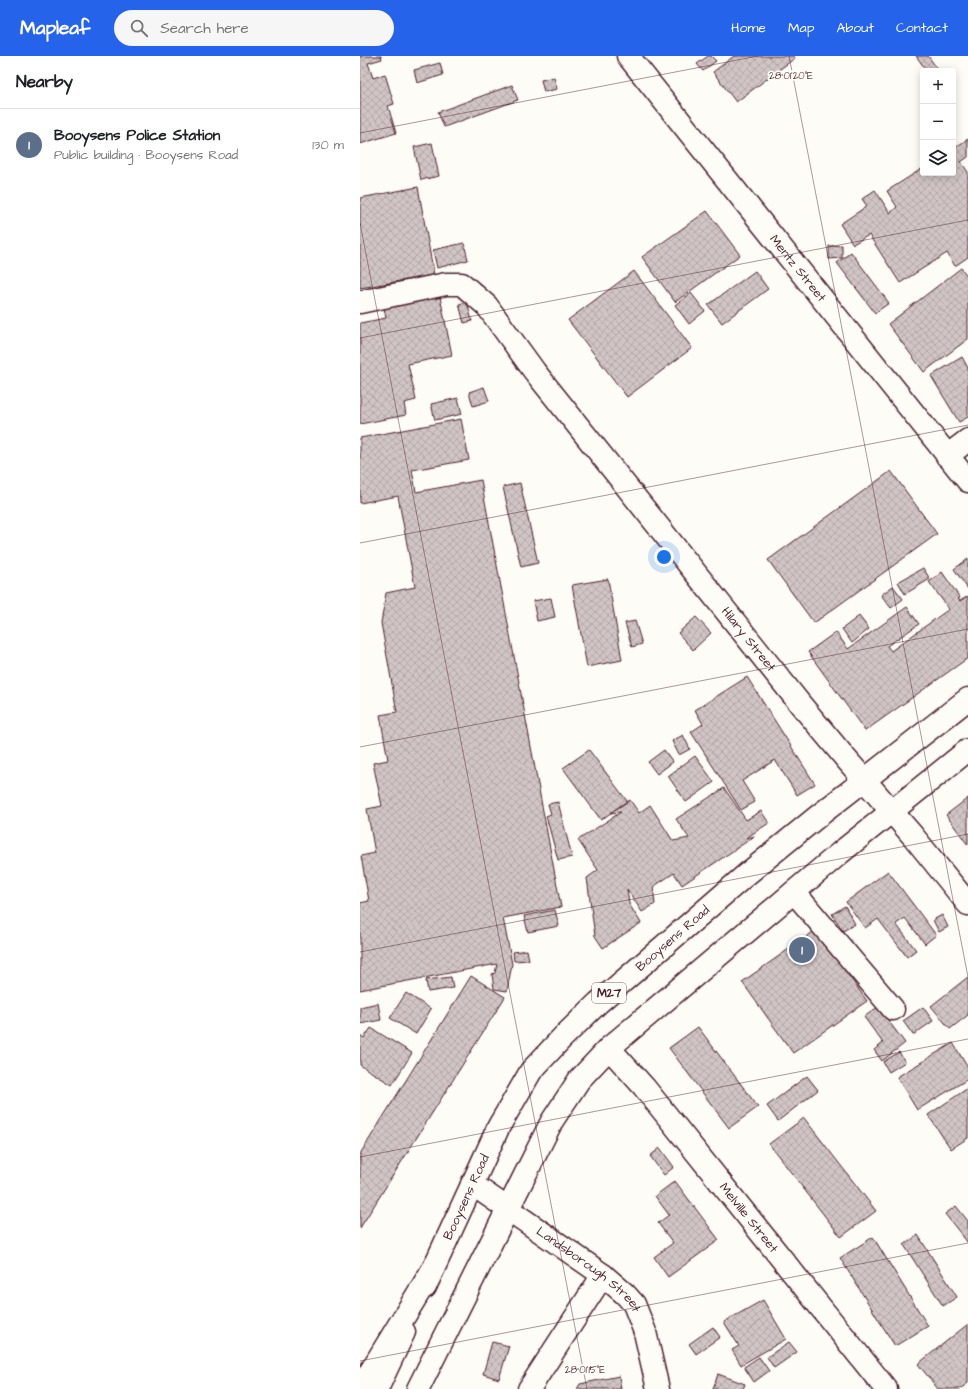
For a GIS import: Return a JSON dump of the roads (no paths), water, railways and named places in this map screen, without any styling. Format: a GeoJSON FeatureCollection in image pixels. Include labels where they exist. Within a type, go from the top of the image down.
{"type":"FeatureCollection","features":[{"type":"Feature","properties":{"kind":"main road","name":"Mentz Street"},"geometry":{"type":"LineString","coordinates":[[628,56],[968,481]]}},
{"type":"Feature","properties":{"kind":"main road","name":"Hilary Street"},"geometry":{"type":"LineString","coordinates":[[360,302],[446,284],[462,284],[487,306],[535,372],[801,705],[968,904]]}},
{"type":"Feature","properties":{"kind":"main road"},"geometry":{"type":"LineString","coordinates":[[947,456],[968,440]]}},
{"type":"Feature","properties":{"kind":"main road","name":"Booysens Road"},"geometry":{"type":"LineString","coordinates":[[377,1389],[499,1126],[531,1071],[598,1003],[747,874],[968,699]]}},
{"type":"Feature","properties":{"kind":"main road"},"geometry":{"type":"LineString","coordinates":[[418,1389],[552,1121],[579,1080],[609,1048],[794,892],[968,750]]}},
{"type":"Feature","properties":{"kind":"main road"},"geometry":{"type":"LineString","coordinates":[[794,892],[893,1009]]}},
{"type":"Feature","properties":{"kind":"main road","name":"Melville Street"},"geometry":{"type":"LineString","coordinates":[[609,1048],[644,1086],[878,1385]]}},
{"type":"Feature","properties":{"kind":"main road","name":"Landsborough Street"},"geometry":{"type":"LineString","coordinates":[[472,1184],[602,1275],[630,1299],[638,1313],[645,1332],[658,1389]]}},
{"type":"Feature","properties":{"kind":"main road"},"geometry":{"type":"LineString","coordinates":[[360,1389],[433,1269]]}},
{"type":"Feature","properties":{"kind":"main road"},"geometry":{"type":"LineString","coordinates":[[530,1389],[602,1275]]}},
{"type":"Feature","properties":{"kind":"place","name":"Booysens Police Station"},"geometry":{"type":"Point","coordinates":[802,950]}}]}
